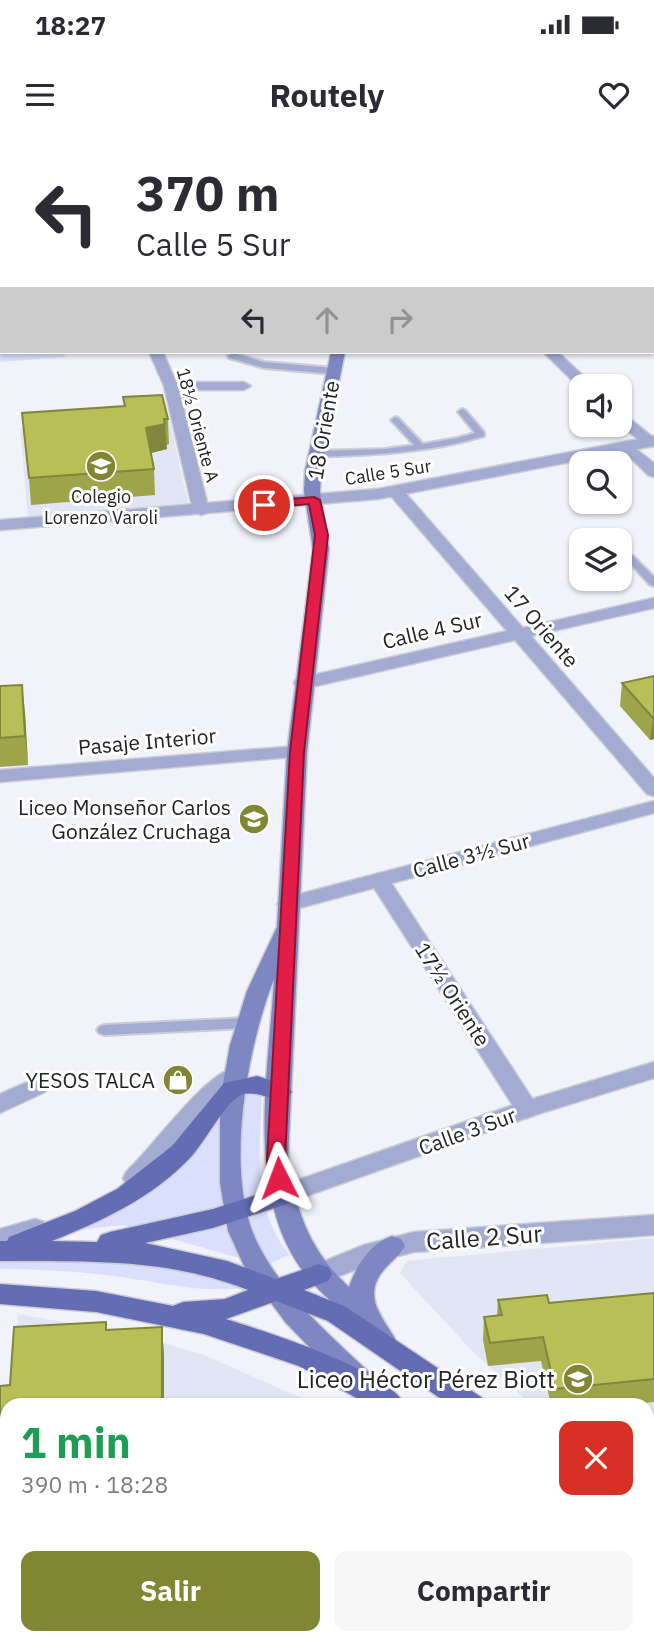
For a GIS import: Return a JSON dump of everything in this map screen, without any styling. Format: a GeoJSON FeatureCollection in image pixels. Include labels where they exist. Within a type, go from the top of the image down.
{"type":"FeatureCollection","features":[{"type":"Feature","properties":{"kind":"main road","name":"18 Oriente"},"geometry":{"type":"LineString","coordinates":[[338,354],[313,471],[321,549],[303,683],[297,752],[276,1160],[281,1196],[293,1231],[319,1274],[368,1318],[385,1344]]}},
{"type":"Feature","properties":{"kind":"main road","name":"18 Oriente"},"geometry":{"type":"LineString","coordinates":[[288,914],[246,1023],[232,1082],[233,1212],[245,1242],[276,1292],[328,1350],[383,1398]]}},
{"type":"Feature","properties":{"kind":"main road"},"geometry":{"type":"LineString","coordinates":[[0,1250],[85,1218],[137,1189],[182,1151],[232,1082],[257,1084],[280,1092]]}},
{"type":"Feature","properties":{"kind":"main road"},"geometry":{"type":"LineString","coordinates":[[56,1249],[132,1238],[233,1212],[281,1196]]}},
{"type":"Feature","properties":{"kind":"main road"},"geometry":{"type":"LineString","coordinates":[[368,1318],[361,1305],[360,1286],[377,1258],[392,1246]]}},
{"type":"Feature","properties":{"kind":"main road"},"geometry":{"type":"LineString","coordinates":[[0,1250],[139,1252],[227,1271],[337,1314],[461,1398]]}},
{"type":"Feature","properties":{"kind":"main road"},"geometry":{"type":"LineString","coordinates":[[156,1312],[202,1313],[226,1309],[319,1274]]}},
{"type":"Feature","properties":{"kind":"main road"},"geometry":{"type":"LineString","coordinates":[[0,1294],[86,1300],[156,1312],[259,1341],[337,1374],[381,1398]]}},
{"type":"Feature","properties":{"kind":"street","name":"18½ Oriente A"},"geometry":{"type":"LineString","coordinates":[[157,354],[171,386],[201,510]]}},
{"type":"Feature","properties":{"kind":"street"},"geometry":{"type":"LineString","coordinates":[[552,354],[574,374]]}},
{"type":"Feature","properties":{"kind":"street"},"geometry":{"type":"LineString","coordinates":[[171,386],[244,386]]}},
{"type":"Feature","properties":{"kind":"street"},"geometry":{"type":"LineString","coordinates":[[632,425],[652,442]]}},
{"type":"Feature","properties":{"kind":"street","name":"Calle 5 Sur"},"geometry":{"type":"LineString","coordinates":[[0,525],[396,492],[652,442]]}},
{"type":"Feature","properties":{"kind":"street"},"geometry":{"type":"LineString","coordinates":[[627,447],[654,472]]}},
{"type":"Feature","properties":{"kind":"street","name":"17 Oriente"},"geometry":{"type":"LineString","coordinates":[[396,492],[654,790]]}},
{"type":"Feature","properties":{"kind":"street","name":"Calle 4 Sur"},"geometry":{"type":"LineString","coordinates":[[303,683],[654,603]]}},
{"type":"Feature","properties":{"kind":"street","name":"Pasaje Interior"},"geometry":{"type":"LineString","coordinates":[[0,776],[297,752]]}},
{"type":"Feature","properties":{"kind":"street","name":"Calle 3½ Sur"},"geometry":{"type":"LineString","coordinates":[[288,914],[379,880],[654,807]]}},
{"type":"Feature","properties":{"kind":"street","name":"17½ Oriente"},"geometry":{"type":"LineString","coordinates":[[379,880],[527,1109]]}},
{"type":"Feature","properties":{"kind":"street","name":"Calle 3 Sur"},"geometry":{"type":"LineString","coordinates":[[281,1196],[527,1109],[654,1070]]}},
{"type":"Feature","properties":{"kind":"street"},"geometry":{"type":"LineString","coordinates":[[0,1239],[60,1221],[122,1188],[161,1154],[202,1102],[232,1082]]}},
{"type":"Feature","properties":{"kind":"street"},"geometry":{"type":"LineString","coordinates":[[0,1104],[37,1086]]}},
{"type":"Feature","properties":{"kind":"street","name":"Calle 2 Sur"},"geometry":{"type":"LineString","coordinates":[[319,1274],[392,1246],[654,1225]]}},
{"type":"Feature","properties":{"kind":"lane"},"geometry":{"type":"LineString","coordinates":[[232,356],[264,365],[334,371]]}},
{"type":"Feature","properties":{"kind":"lane"},"geometry":{"type":"LineString","coordinates":[[317,454],[385,452],[458,441],[481,433],[462,412]]}},
{"type":"Feature","properties":{"kind":"lane"},"geometry":{"type":"LineString","coordinates":[[395,420],[420,446]]}},
{"type":"Feature","properties":{"kind":"lane"},"geometry":{"type":"LineString","coordinates":[[632,560],[654,583]]}},
{"type":"Feature","properties":{"kind":"lane"},"geometry":{"type":"LineString","coordinates":[[104,1030],[246,1023]]}},
{"type":"Feature","properties":{"kind":"shaded area"},"geometry":{"type":"Polygon","coordinates":[[[0,354],[64,354],[65,357],[0,362],[0,354]]]}},
{"type":"Feature","properties":{"kind":"shaded area","name":"Colegio Lorenzo Varoli"},"geometry":{"type":"Polygon","coordinates":[[[169,417],[188,503],[28,516],[20,429],[169,417]]]}},
{"type":"Feature","properties":{"kind":"shaded area"},"geometry":{"type":"Polygon","coordinates":[[[262,1091],[260,1155],[263,1198],[278,1238],[290,1255],[265,1265],[122,1225],[70,1231],[229,1094],[262,1091]]]}},
{"type":"Feature","properties":{"kind":"shaded area","name":"Liceo Héctor Pérez Biott"},"geometry":{"type":"Polygon","coordinates":[[[654,1238],[654,1398],[524,1398],[473,1352],[400,1273],[406,1261],[654,1238]]]}},
{"type":"Feature","properties":{"kind":"shaded area"},"geometry":{"type":"Polygon","coordinates":[[[50,1258],[123,1261],[177,1267],[225,1279],[244,1288],[194,1288],[86,1273],[0,1269],[0,1261],[50,1258]]]}},
{"type":"Feature","properties":{"kind":"shaded area"},"geometry":{"type":"Polygon","coordinates":[[[18,1314],[127,1333],[202,1354],[301,1398],[12,1398],[18,1314]]]}},
{"type":"Feature","properties":{"kind":"building"},"geometry":{"type":"Polygon","coordinates":[[[162,395],[168,419],[164,419],[165,424],[146,428],[154,469],[29,478],[22,413],[125,406],[123,397],[162,395]]]}},
{"type":"Feature","properties":{"kind":"building"},"geometry":{"type":"Polygon","coordinates":[[[654,676],[654,717],[653,718],[622,683],[654,676]]]}},
{"type":"Feature","properties":{"kind":"building"},"geometry":{"type":"Polygon","coordinates":[[[22,685],[25,736],[0,738],[0,686],[22,685]]]}},
{"type":"Feature","properties":{"kind":"building"},"geometry":{"type":"Polygon","coordinates":[[[654,1293],[654,1379],[555,1389],[543,1337],[490,1343],[484,1317],[502,1315],[498,1300],[547,1295],[549,1303],[654,1293]]]}},
{"type":"Feature","properties":{"kind":"building"},"geometry":{"type":"Polygon","coordinates":[[[106,1322],[106,1330],[162,1327],[162,1398],[0,1398],[0,1386],[10,1385],[14,1327],[106,1322]]]}},
{"type":"Feature","properties":{"kind":"place","name":"Colegio Lorenzo Varoli"},"geometry":{"type":"Point","coordinates":[101,466]}},
{"type":"Feature","properties":{"kind":"place","name":"Liceo Monseñor Carlos González Cruchaga"},"geometry":{"type":"Point","coordinates":[254,819]}},
{"type":"Feature","properties":{"kind":"place","name":"YESOS TALCA"},"geometry":{"type":"Point","coordinates":[178,1080]}},
{"type":"Feature","properties":{"kind":"place","name":"Liceo Héctor Pérez Biott"},"geometry":{"type":"Point","coordinates":[578,1379]}},
{"type":"Feature","properties":{"kind":"route"},"geometry":{"type":"LineString","coordinates":[[264,505],[314,500],[321,535],[297,752],[276,1160],[279,1178]]}}]}
